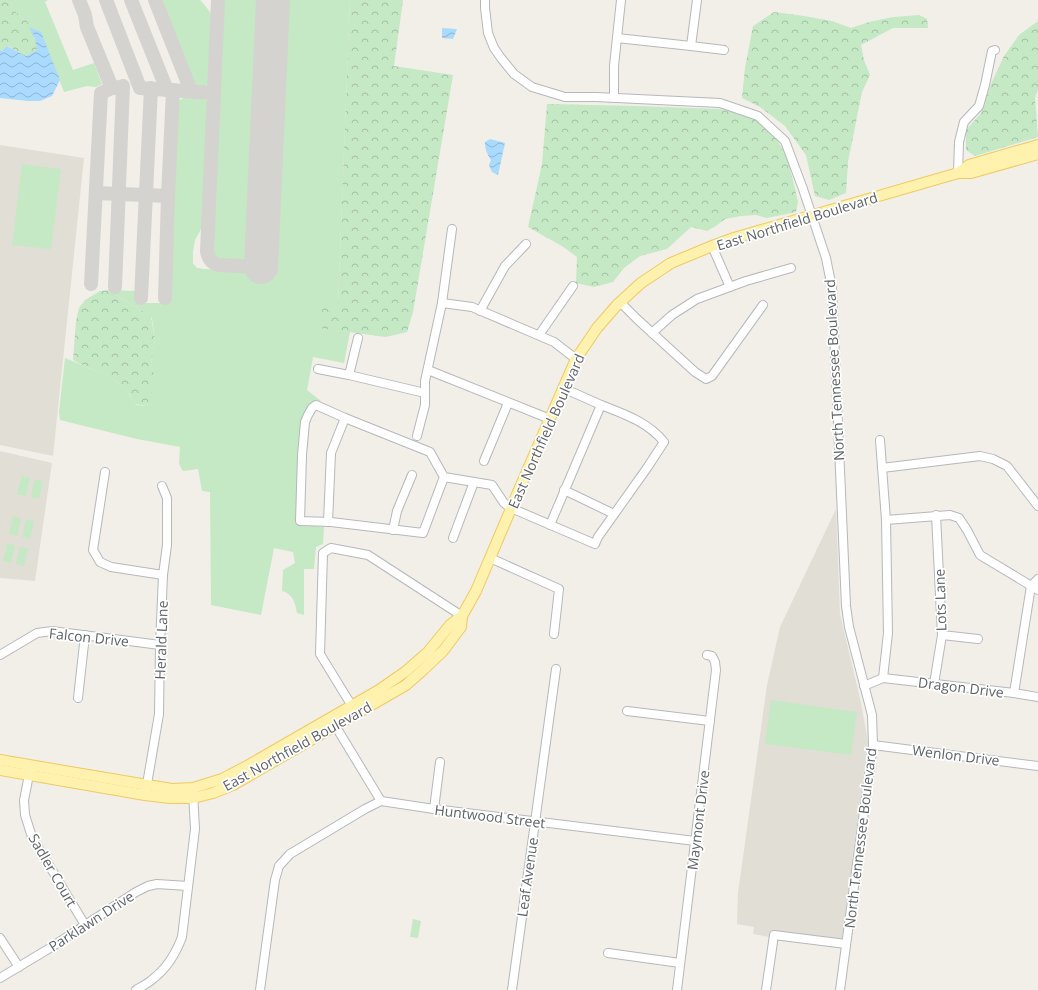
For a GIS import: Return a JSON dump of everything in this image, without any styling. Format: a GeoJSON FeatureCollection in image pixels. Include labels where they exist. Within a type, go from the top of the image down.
{"type":"FeatureCollection","features":[{"type":"Feature","properties":{"kind":"main road","name":"East Northfield Boulevard"},"geometry":{"type":"LineString","coordinates":[[958,173],[968,165],[1038,145]]}},
{"type":"Feature","properties":{"kind":"main road","name":"East Northfield Boulevard"},"geometry":{"type":"LineString","coordinates":[[0,760],[30,770],[146,790],[172,788],[193,793],[333,722],[354,709],[406,685],[443,651],[461,627],[462,616],[476,591],[576,358],[597,328],[620,302],[641,283],[671,264],[734,238],[958,173],[971,173],[1038,154]]}},
{"type":"Feature","properties":{"kind":"main road","name":"East Northfield Boulevard"},"geometry":{"type":"LineString","coordinates":[[0,770],[30,770]]}},
{"type":"Feature","properties":{"kind":"street","name":"North Tennessee Boulevard"},"geometry":{"type":"LineString","coordinates":[[485,0],[488,32],[494,48],[514,74],[532,87],[565,97],[720,103],[758,116],[785,141],[803,189],[826,258],[832,288],[846,606],[849,627],[872,715],[873,745],[840,990]]}},
{"type":"Feature","properties":{"kind":"street"},"geometry":{"type":"LineString","coordinates":[[614,98],[614,66],[621,0]]}},
{"type":"Feature","properties":{"kind":"street"},"geometry":{"type":"LineString","coordinates":[[691,46],[697,0]]}},
{"type":"Feature","properties":{"kind":"street"},"geometry":{"type":"LineString","coordinates":[[617,38],[724,50]]}},
{"type":"Feature","properties":{"kind":"street"},"geometry":{"type":"LineString","coordinates":[[958,173],[959,142],[964,122],[979,106],[992,52],[995,50]]}},
{"type":"Feature","properties":{"kind":"street"},"geometry":{"type":"LineString","coordinates":[[417,436],[425,405],[425,381],[442,303],[452,229]]}},
{"type":"Feature","properties":{"kind":"street"},"geometry":{"type":"LineString","coordinates":[[480,310],[505,266],[526,244]]}},
{"type":"Feature","properties":{"kind":"street"},"geometry":{"type":"LineString","coordinates":[[712,246],[730,287]]}},
{"type":"Feature","properties":{"kind":"street"},"geometry":{"type":"LineString","coordinates":[[652,333],[672,315],[697,299],[746,281],[791,268]]}},
{"type":"Feature","properties":{"kind":"street"},"geometry":{"type":"LineString","coordinates":[[538,335],[573,286]]}},
{"type":"Feature","properties":{"kind":"street"},"geometry":{"type":"LineString","coordinates":[[620,302],[695,372],[706,379],[712,376],[763,304]]}},
{"type":"Feature","properties":{"kind":"street"},"geometry":{"type":"LineString","coordinates":[[442,303],[472,307],[480,310],[554,342],[576,358]]}},
{"type":"Feature","properties":{"kind":"street"},"geometry":{"type":"LineString","coordinates":[[349,375],[358,338]]}},
{"type":"Feature","properties":{"kind":"street"},"geometry":{"type":"LineString","coordinates":[[318,369],[425,393]]}},
{"type":"Feature","properties":{"kind":"street"},"geometry":{"type":"LineString","coordinates":[[428,370],[550,419]]}},
{"type":"Feature","properties":{"kind":"street"},"geometry":{"type":"LineString","coordinates":[[444,477],[492,485],[504,503],[511,508],[595,544],[598,537],[664,442],[659,436],[640,421],[563,388]]}},
{"type":"Feature","properties":{"kind":"street"},"geometry":{"type":"LineString","coordinates":[[484,461],[508,403]]}},
{"type":"Feature","properties":{"kind":"street"},"geometry":{"type":"LineString","coordinates":[[316,405],[345,418],[430,452],[444,477],[423,533],[328,522],[300,521],[302,455],[305,422],[308,414],[316,405]]}},
{"type":"Feature","properties":{"kind":"street"},"geometry":{"type":"LineString","coordinates":[[550,525],[601,405]]}},
{"type":"Feature","properties":{"kind":"street"},"geometry":{"type":"LineString","coordinates":[[328,522],[331,453],[345,418]]}},
{"type":"Feature","properties":{"kind":"street"},"geometry":{"type":"LineString","coordinates":[[864,686],[883,678],[888,633],[886,520],[880,440]]}},
{"type":"Feature","properties":{"kind":"street"},"geometry":{"type":"LineString","coordinates":[[882,468],[980,456],[994,459],[1007,466],[1038,506]]}},
{"type":"Feature","properties":{"kind":"street"},"geometry":{"type":"LineString","coordinates":[[104,472],[93,550],[100,562],[111,567],[163,575]]}},
{"type":"Feature","properties":{"kind":"street"},"geometry":{"type":"LineString","coordinates":[[393,530],[397,510],[412,475]]}},
{"type":"Feature","properties":{"kind":"street"},"geometry":{"type":"LineString","coordinates":[[453,538],[474,482]]}},
{"type":"Feature","properties":{"kind":"street","name":"Herald Lane"},"geometry":{"type":"LineString","coordinates":[[146,790],[159,714],[163,575],[167,545],[167,498],[162,486]]}},
{"type":"Feature","properties":{"kind":"street"},"geometry":{"type":"LineString","coordinates":[[564,490],[614,514]]}},
{"type":"Feature","properties":{"kind":"street"},"geometry":{"type":"LineString","coordinates":[[886,520],[936,515],[950,515],[958,518],[967,530],[980,555],[1034,588]]}},
{"type":"Feature","properties":{"kind":"street","name":"Lots Lane"},"geometry":{"type":"LineString","coordinates":[[934,684],[942,635],[936,515]]}},
{"type":"Feature","properties":{"kind":"street"},"geometry":{"type":"LineString","coordinates":[[354,709],[320,654],[323,552],[332,548],[368,555],[462,616]]}},
{"type":"Feature","properties":{"kind":"street"},"geometry":{"type":"LineString","coordinates":[[490,558],[559,589],[554,634]]}},
{"type":"Feature","properties":{"kind":"street"},"geometry":{"type":"LineString","coordinates":[[1014,693],[1034,588],[1038,578]]}},
{"type":"Feature","properties":{"kind":"street","name":"Falcon Drive"},"geometry":{"type":"LineString","coordinates":[[0,655],[37,632],[52,631],[160,645]]}},
{"type":"Feature","properties":{"kind":"street"},"geometry":{"type":"LineString","coordinates":[[78,698],[85,635]]}},
{"type":"Feature","properties":{"kind":"street"},"geometry":{"type":"LineString","coordinates":[[942,635],[978,639]]}},
{"type":"Feature","properties":{"kind":"street","name":"Maymont Drive"},"geometry":{"type":"LineString","coordinates":[[677,990],[716,670],[715,662],[712,656],[707,655]]}},
{"type":"Feature","properties":{"kind":"street","name":"Leaf Avenue"},"geometry":{"type":"LineString","coordinates":[[512,990],[556,669]]}},
{"type":"Feature","properties":{"kind":"street","name":"Dragon Drive"},"geometry":{"type":"LineString","coordinates":[[883,678],[1038,697]]}},
{"type":"Feature","properties":{"kind":"street"},"geometry":{"type":"LineString","coordinates":[[627,711],[710,721]]}},
{"type":"Feature","properties":{"kind":"street"},"geometry":{"type":"LineString","coordinates":[[260,990],[275,880],[279,866],[290,854],[381,801],[333,722]]}},
{"type":"Feature","properties":{"kind":"street","name":"Wenlon Drive"},"geometry":{"type":"LineString","coordinates":[[873,745],[1038,766]]}},
{"type":"Feature","properties":{"kind":"street"},"geometry":{"type":"LineString","coordinates":[[434,808],[440,762]]}},
{"type":"Feature","properties":{"kind":"street","name":"Sadler Court"},"geometry":{"type":"LineString","coordinates":[[30,770],[24,800],[25,815],[32,837],[85,925]]}},
{"type":"Feature","properties":{"kind":"street"},"geometry":{"type":"LineString","coordinates":[[136,990],[154,978],[167,966],[182,937],[195,828],[193,793]]}},
{"type":"Feature","properties":{"kind":"street","name":"Huntwood Street"},"geometry":{"type":"LineString","coordinates":[[381,801],[535,822],[695,841]]}},
{"type":"Feature","properties":{"kind":"street","name":"Parklawn Drive"},"geometry":{"type":"LineString","coordinates":[[0,978],[136,892],[148,886],[158,884],[188,886]]}},
{"type":"Feature","properties":{"kind":"street"},"geometry":{"type":"LineString","coordinates":[[766,990],[774,935],[846,944]]}},
{"type":"Feature","properties":{"kind":"street"},"geometry":{"type":"LineString","coordinates":[[0,938],[18,967]]}},
{"type":"Feature","properties":{"kind":"street"},"geometry":{"type":"LineString","coordinates":[[608,953],[680,963]]}},
{"type":"Feature","properties":{"kind":"shaded area"},"geometry":{"type":"Polygon","coordinates":[[[0,145],[84,158],[53,456],[0,445],[0,145]]]}},
{"type":"Feature","properties":{"kind":"shaded area"},"geometry":{"type":"Polygon","coordinates":[[[0,451],[52,463],[35,581],[0,578],[0,451]]]}},
{"type":"Feature","properties":{"kind":"shaded area"},"geometry":{"type":"Polygon","coordinates":[[[836,509],[840,614],[861,703],[868,742],[842,938],[838,940],[772,932],[769,937],[753,934],[754,927],[737,924],[738,893],[767,685],[780,627],[836,509]]]}},
{"type":"Feature","properties":{"kind":"green space"},"geometry":{"type":"Polygon","coordinates":[[[0,0],[11,0],[12,9],[27,21],[38,50],[26,56],[8,46],[2,51],[0,50],[0,0]]]}},
{"type":"Feature","properties":{"kind":"green space"},"geometry":{"type":"Polygon","coordinates":[[[11,0],[48,0],[45,2],[73,70],[94,63],[102,84],[96,87],[87,86],[64,92],[41,33],[29,27],[27,21],[12,9],[11,0]]]}},
{"type":"Feature","properties":{"kind":"green space"},"geometry":{"type":"Polygon","coordinates":[[[160,0],[200,0],[210,13],[213,23],[211,80],[202,88],[196,86],[192,82],[160,0]]]}},
{"type":"Feature","properties":{"kind":"green space"},"geometry":{"type":"Polygon","coordinates":[[[222,0],[262,0],[251,255],[244,261],[223,262],[212,252],[222,0]]]}},
{"type":"Feature","properties":{"kind":"green space"},"geometry":{"type":"Polygon","coordinates":[[[285,0],[350,0],[338,304],[318,328],[350,332],[344,363],[313,357],[307,390],[321,401],[306,409],[301,425],[298,524],[324,527],[323,544],[316,547],[314,569],[304,569],[304,615],[297,613],[291,596],[282,591],[283,570],[295,563],[293,552],[274,548],[261,615],[211,605],[210,492],[202,491],[198,469],[183,471],[179,464],[180,447],[137,439],[60,420],[59,412],[65,358],[108,376],[124,387],[136,405],[147,406],[154,374],[151,364],[155,339],[152,318],[110,290],[135,291],[137,293],[137,303],[169,303],[177,102],[188,95],[202,97],[209,104],[210,109],[205,222],[195,240],[193,263],[197,268],[204,269],[274,271],[285,0]]]}},
{"type":"Feature","properties":{"kind":"green space"},"geometry":{"type":"Polygon","coordinates":[[[350,0],[403,0],[394,66],[453,75],[413,312],[407,332],[386,337],[318,328],[323,306],[338,304],[350,0]]]}},
{"type":"Feature","properties":{"kind":"green space"},"geometry":{"type":"Polygon","coordinates":[[[774,12],[832,21],[851,28],[869,22],[893,17],[919,15],[927,19],[928,28],[893,28],[861,45],[864,60],[870,75],[862,92],[848,162],[846,193],[829,200],[815,196],[806,155],[785,126],[760,107],[742,98],[745,68],[753,26],[774,12]]]}},
{"type":"Feature","properties":{"kind":"green space"},"geometry":{"type":"Polygon","coordinates":[[[1038,21],[1038,89],[1035,98],[1038,137],[975,156],[966,150],[966,130],[981,113],[991,84],[1004,56],[1019,35],[1038,21]]]}},
{"type":"Feature","properties":{"kind":"green space"},"geometry":{"type":"Polygon","coordinates":[[[547,104],[720,109],[751,117],[770,130],[786,154],[798,202],[796,212],[767,218],[756,215],[725,219],[707,231],[691,227],[667,249],[640,256],[624,268],[613,282],[594,287],[576,283],[577,257],[562,246],[528,227],[542,164],[547,104]]]}},
{"type":"Feature","properties":{"kind":"green space"},"geometry":{"type":"Polygon","coordinates":[[[22,164],[61,169],[51,249],[12,245],[22,164]]]}},
{"type":"Feature","properties":{"kind":"green space"},"geometry":{"type":"Polygon","coordinates":[[[110,290],[123,300],[151,317],[155,339],[151,364],[154,374],[152,392],[147,406],[135,404],[130,395],[113,379],[73,360],[76,321],[79,308],[85,300],[100,291],[110,290]]]}},
{"type":"Feature","properties":{"kind":"green space"},"geometry":{"type":"Polygon","coordinates":[[[22,476],[30,478],[26,496],[17,494],[22,476]]]}},
{"type":"Feature","properties":{"kind":"green space"},"geometry":{"type":"Polygon","coordinates":[[[35,479],[43,481],[39,499],[31,497],[35,479]]]}},
{"type":"Feature","properties":{"kind":"green space"},"geometry":{"type":"Polygon","coordinates":[[[13,516],[21,518],[17,536],[9,534],[13,516]]]}},
{"type":"Feature","properties":{"kind":"green space"},"geometry":{"type":"Polygon","coordinates":[[[26,519],[34,521],[30,539],[22,537],[26,519]]]}},
{"type":"Feature","properties":{"kind":"green space"},"geometry":{"type":"Polygon","coordinates":[[[7,544],[15,545],[11,563],[3,561],[7,544]]]}},
{"type":"Feature","properties":{"kind":"green space"},"geometry":{"type":"Polygon","coordinates":[[[20,547],[28,548],[24,566],[16,564],[20,547]]]}},
{"type":"Feature","properties":{"kind":"green space"},"geometry":{"type":"Polygon","coordinates":[[[771,700],[857,712],[851,755],[765,744],[771,700]]]}},
{"type":"Feature","properties":{"kind":"green space"},"geometry":{"type":"Polygon","coordinates":[[[413,919],[421,921],[418,938],[410,937],[413,919]]]}},
{"type":"Feature","properties":{"kind":"water"},"geometry":{"type":"Polygon","coordinates":[[[29,27],[41,32],[60,80],[52,96],[40,101],[0,98],[0,50],[2,51],[7,46],[26,56],[37,50],[35,39],[29,27]]]}},
{"type":"Feature","properties":{"kind":"water"},"geometry":{"type":"Polygon","coordinates":[[[442,28],[457,29],[453,39],[442,38],[442,28]]]}},
{"type":"Feature","properties":{"kind":"water"},"geometry":{"type":"Polygon","coordinates":[[[490,139],[505,143],[498,175],[492,172],[489,165],[491,160],[485,147],[485,142],[490,139]]]}},
{"type":"Feature","properties":{"kind":"taxiway"},"geometry":{"type":"LineString","coordinates":[[79,0],[85,15],[87,27],[112,88],[121,87]]}},
{"type":"Feature","properties":{"kind":"taxiway"},"geometry":{"type":"LineString","coordinates":[[106,0],[140,88],[214,93]]}},
{"type":"Feature","properties":{"kind":"taxiway"},"geometry":{"type":"LineString","coordinates":[[131,0],[167,90]]}},
{"type":"Feature","properties":{"kind":"taxiway"},"geometry":{"type":"LineString","coordinates":[[155,0],[191,91]]}},
{"type":"Feature","properties":{"kind":"taxiway"},"geometry":{"type":"LineString","coordinates":[[218,0],[207,251],[210,260],[219,265],[261,267]]}},
{"type":"Feature","properties":{"kind":"taxiway"},"geometry":{"type":"LineString","coordinates":[[115,287],[123,86]]}},
{"type":"Feature","properties":{"kind":"taxiway"},"geometry":{"type":"LineString","coordinates":[[91,284],[101,93],[112,88]]}},
{"type":"Feature","properties":{"kind":"taxiway"},"geometry":{"type":"LineString","coordinates":[[141,298],[151,88]]}},
{"type":"Feature","properties":{"kind":"taxiway"},"geometry":{"type":"LineString","coordinates":[[165,298],[173,90]]}},
{"type":"Feature","properties":{"kind":"taxiway"},"geometry":{"type":"LineString","coordinates":[[96,193],[168,196]]}},
{"type":"Feature","properties":{"kind":"runway"},"geometry":{"type":"LineString","coordinates":[[261,267],[273,0]]}}]}
